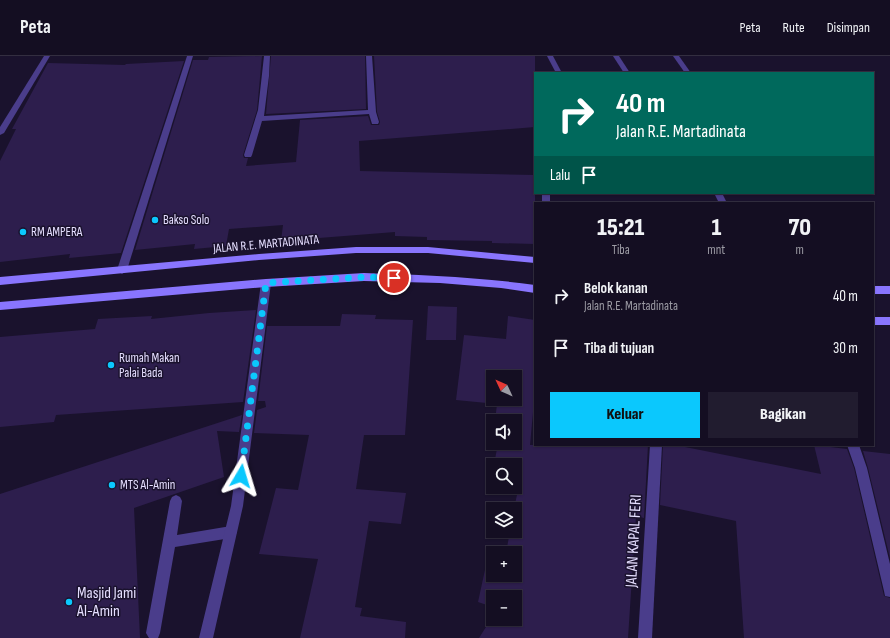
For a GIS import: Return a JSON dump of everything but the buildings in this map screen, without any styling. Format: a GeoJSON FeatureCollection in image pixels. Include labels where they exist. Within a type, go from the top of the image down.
{"type":"FeatureCollection","features":[{"type":"Feature","properties":{"kind":"street"},"geometry":{"type":"LineString","coordinates":[[1,130],[47,56]]}},
{"type":"Feature","properties":{"kind":"street"},"geometry":{"type":"LineString","coordinates":[[122,270],[190,56]]}},
{"type":"Feature","properties":{"kind":"street"},"geometry":{"type":"LineString","coordinates":[[248,155],[262,110],[267,56]]}},
{"type":"Feature","properties":{"kind":"street"},"geometry":{"type":"LineString","coordinates":[[369,56],[372,112],[375,122]]}},
{"type":"Feature","properties":{"kind":"street"},"geometry":{"type":"LineString","coordinates":[[550,56],[558,72]]}},
{"type":"Feature","properties":{"kind":"street"},"geometry":{"type":"LineString","coordinates":[[616,56],[626,72]]}},
{"type":"Feature","properties":{"kind":"street"},"geometry":{"type":"LineString","coordinates":[[676,56],[687,72]]}},
{"type":"Feature","properties":{"kind":"street"},"geometry":{"type":"LineString","coordinates":[[259,119],[372,112]]}},
{"type":"Feature","properties":{"kind":"street","name":"JALAN R.E. MARTADINATA"},"geometry":{"type":"LineString","coordinates":[[0,281],[258,257],[356,250],[428,250],[486,254],[534,260]]}},
{"type":"Feature","properties":{"kind":"street"},"geometry":{"type":"LineString","coordinates":[[0,306],[266,283],[364,277],[440,279],[501,284],[534,289]]}},
{"type":"Feature","properties":{"kind":"street"},"geometry":{"type":"LineString","coordinates":[[206,638],[237,506],[266,283]]}},
{"type":"Feature","properties":{"kind":"street"},"geometry":{"type":"LineString","coordinates":[[874,290],[890,290]]}},
{"type":"Feature","properties":{"kind":"street"},"geometry":{"type":"LineString","coordinates":[[874,321],[890,321]]}},
{"type":"Feature","properties":{"kind":"street","name":"JALAN KAPAL FERI"},"geometry":{"type":"LineString","coordinates":[[645,638],[656,446]]}},
{"type":"Feature","properties":{"kind":"street"},"geometry":{"type":"LineString","coordinates":[[854,446],[861,468],[890,591]]}},
{"type":"Feature","properties":{"kind":"street"},"geometry":{"type":"LineString","coordinates":[[153,633],[176,501]]}},
{"type":"Feature","properties":{"kind":"street"},"geometry":{"type":"LineString","coordinates":[[170,542],[231,532]]}},
{"type":"Feature","properties":{"kind":"place","name":"Bakso Solo"},"geometry":{"type":"Point","coordinates":[155,220]}},
{"type":"Feature","properties":{"kind":"place","name":"RM AMPERA"},"geometry":{"type":"Point","coordinates":[23,232]}},
{"type":"Feature","properties":{"kind":"place","name":"Rumah Makan Palai Bada"},"geometry":{"type":"Point","coordinates":[111,365]}},
{"type":"Feature","properties":{"kind":"place","name":"MTS Al-Amin"},"geometry":{"type":"Point","coordinates":[112,485]}},
{"type":"Feature","properties":{"kind":"place","name":"Masjid Jami Al-Amin"},"geometry":{"type":"Point","coordinates":[69,602]}},
{"type":"Feature","properties":{"kind":"route"},"geometry":{"type":"LineString","coordinates":[[241,476],[266,283],[364,277],[394,278]]}}]}
